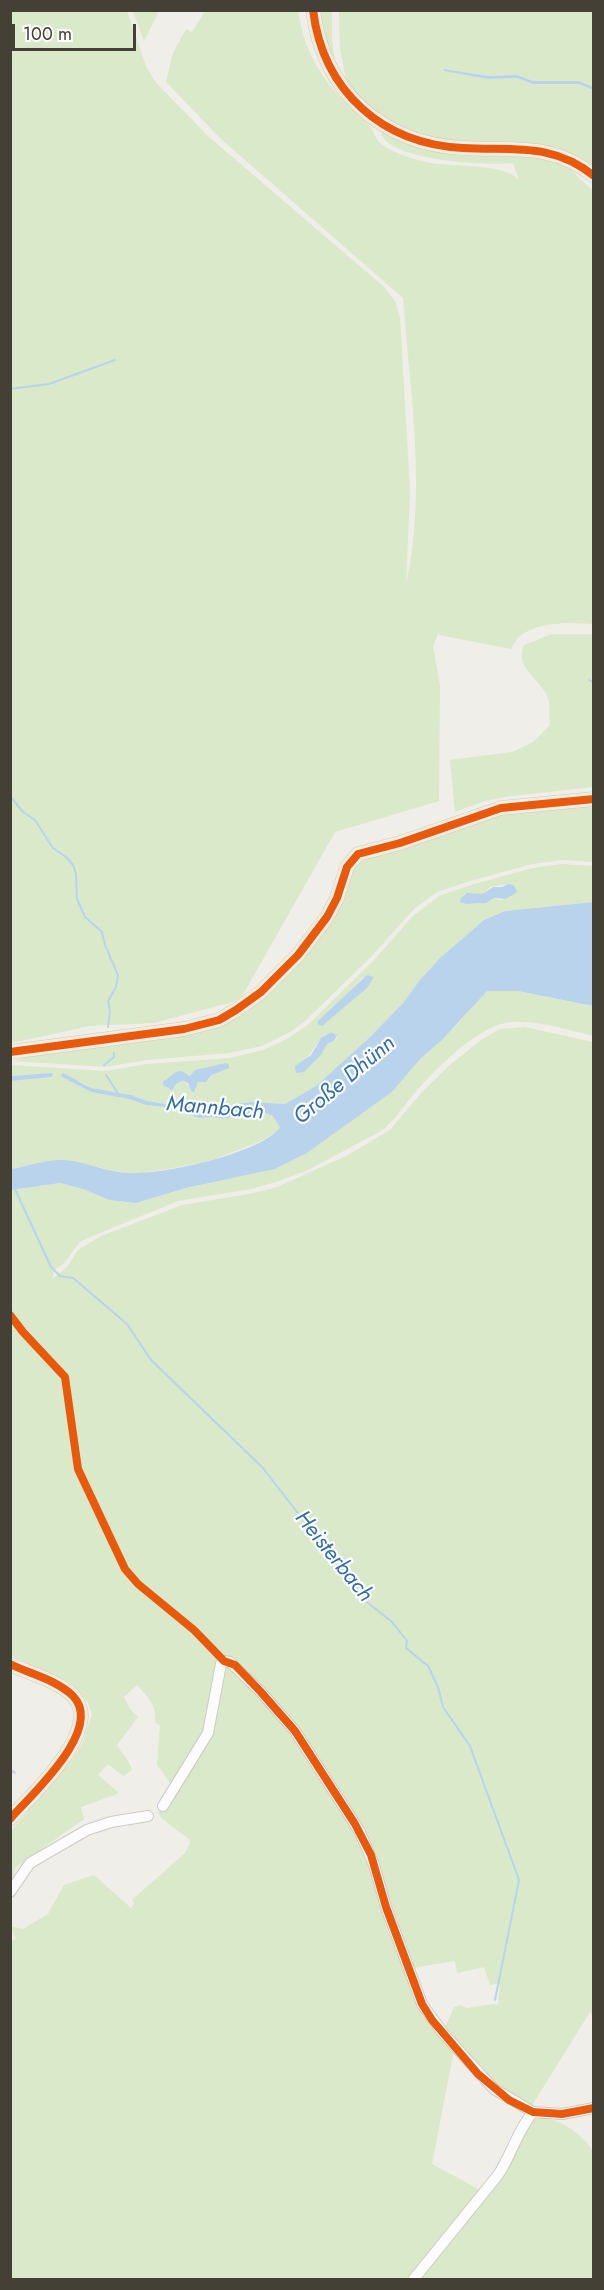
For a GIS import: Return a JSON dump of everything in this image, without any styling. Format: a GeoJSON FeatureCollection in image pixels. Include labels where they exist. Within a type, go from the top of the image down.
{"type":"FeatureCollection","features":[{"type":"Feature","properties":{"kind":"main road"},"geometry":{"type":"LineString","coordinates":[[313,10],[319,44],[335,77],[356,104],[388,128],[420,141],[449,147],[542,150],[567,159],[594,176]]}},
{"type":"Feature","properties":{"kind":"main road"},"geometry":{"type":"LineString","coordinates":[[10,1052],[184,1029],[219,1020],[261,992],[306,946],[327,917],[337,898],[347,867],[358,854],[400,843],[501,808],[594,799]]}},
{"type":"Feature","properties":{"kind":"main road"},"geometry":{"type":"LineString","coordinates":[[10,1664],[68,1692],[80,1706],[82,1717],[76,1738],[68,1752],[10,1819]]}},
{"type":"Feature","properties":{"kind":"street"},"geometry":{"type":"LineString","coordinates":[[163,1806],[208,1733],[221,1664],[224,1661],[230,1662],[260,1691],[295,1731],[360,1832],[371,1855],[387,1907],[425,2010],[454,2047],[494,2090],[533,2112],[562,2114],[594,2108]]}},
{"type":"Feature","properties":{"kind":"street"},"geometry":{"type":"LineString","coordinates":[[10,1892],[30,1863],[87,1830],[111,1822],[148,1816]]}},
{"type":"Feature","properties":{"kind":"street"},"geometry":{"type":"LineString","coordinates":[[413,2280],[498,2175],[506,2163],[519,2132],[533,2112]]}},
{"type":"Feature","properties":{"kind":"green space"},"geometry":{"type":"Polygon","coordinates":[[[11,11],[127,11],[146,66],[156,83],[209,137],[383,286],[395,301],[400,317],[410,491],[406,584],[412,549],[416,478],[413,406],[403,298],[221,139],[166,82],[173,53],[186,29],[192,32],[205,11],[298,11],[307,45],[322,74],[342,99],[370,126],[378,141],[384,146],[421,161],[501,170],[519,180],[513,163],[483,164],[421,156],[389,143],[381,134],[384,132],[547,159],[570,169],[593,191],[593,624],[554,624],[535,628],[519,637],[511,649],[439,635],[439,632],[433,646],[440,685],[439,801],[335,832],[240,1000],[154,1023],[90,1026],[11,1043],[11,11]]]}},
{"type":"Feature","properties":{"kind":"green space"},"geometry":{"type":"Polygon","coordinates":[[[133,11],[159,11],[144,41],[133,11]]]}},
{"type":"Feature","properties":{"kind":"green space"},"geometry":{"type":"Polygon","coordinates":[[[316,11],[332,11],[332,40],[336,71],[316,11]]]}},
{"type":"Feature","properties":{"kind":"green space"},"geometry":{"type":"Polygon","coordinates":[[[339,11],[593,11],[593,87],[579,81],[533,81],[517,75],[488,76],[444,69],[488,79],[517,78],[533,84],[579,84],[593,90],[593,170],[489,145],[424,138],[374,113],[347,84],[340,49],[339,11]]]}},
{"type":"Feature","properties":{"kind":"green space"},"geometry":{"type":"Polygon","coordinates":[[[552,634],[593,634],[593,787],[511,796],[485,801],[455,812],[450,760],[512,752],[533,742],[550,725],[549,701],[526,668],[522,653],[524,645],[552,634]]]}},
{"type":"Feature","properties":{"kind":"green space"},"geometry":{"type":"Polygon","coordinates":[[[593,803],[593,862],[563,860],[532,864],[437,892],[415,908],[372,956],[306,1020],[292,1031],[262,1046],[229,1053],[147,1060],[104,1067],[14,1061],[27,1056],[195,1031],[272,988],[355,862],[508,810],[593,803]]]}},
{"type":"Feature","properties":{"kind":"green space"},"geometry":{"type":"Polygon","coordinates":[[[562,864],[593,866],[593,902],[505,911],[484,920],[440,958],[404,1002],[370,1037],[316,1086],[285,1104],[252,1102],[197,1109],[147,1101],[131,1095],[91,1088],[82,1082],[62,1077],[91,1092],[129,1099],[146,1105],[174,1108],[202,1118],[223,1119],[265,1113],[273,1115],[280,1128],[279,1131],[256,1143],[207,1162],[144,1173],[125,1173],[52,1161],[11,1169],[11,1081],[51,1077],[51,1073],[11,1077],[11,1065],[105,1071],[147,1064],[230,1058],[263,1050],[287,1039],[309,1024],[375,959],[412,917],[439,896],[533,868],[562,864]],[[508,884],[490,887],[483,894],[464,894],[470,904],[486,903],[494,898],[501,900],[511,897],[508,884]],[[373,977],[362,978],[344,998],[342,1009],[367,988],[373,977]],[[331,1032],[325,1035],[307,1058],[295,1066],[309,1067],[327,1044],[337,1038],[335,1033],[331,1032]],[[224,1064],[190,1076],[182,1071],[177,1083],[183,1081],[189,1086],[196,1087],[198,1082],[209,1080],[212,1075],[225,1070],[224,1064]]]}},
{"type":"Feature","properties":{"kind":"green space"},"geometry":{"type":"Polygon","coordinates":[[[487,991],[518,991],[593,1006],[593,1036],[553,1026],[521,1022],[511,1022],[486,1030],[460,1048],[437,1069],[381,1131],[308,1170],[276,1182],[251,1189],[178,1201],[83,1240],[55,1269],[52,1279],[67,1267],[78,1250],[101,1236],[182,1205],[277,1187],[348,1155],[390,1130],[422,1092],[450,1065],[481,1040],[500,1029],[525,1027],[593,1042],[593,2018],[590,2012],[531,2107],[503,2093],[445,2027],[454,2007],[498,2005],[500,1983],[490,1985],[484,1967],[457,1973],[455,1961],[412,1968],[379,1872],[319,1763],[228,1657],[222,1654],[209,1727],[171,1784],[157,1765],[160,1726],[155,1722],[155,1710],[137,1685],[124,1697],[130,1709],[138,1717],[117,1745],[132,1770],[123,1776],[108,1764],[98,1775],[119,1793],[81,1807],[84,1819],[16,1867],[12,1881],[10,1879],[10,1832],[74,1757],[83,1742],[92,1714],[88,1703],[73,1686],[11,1655],[11,1190],[60,1183],[83,1189],[109,1200],[136,1203],[186,1188],[275,1169],[307,1153],[392,1092],[421,1058],[457,1025],[482,995],[487,991]]]}},
{"type":"Feature","properties":{"kind":"green space"},"geometry":{"type":"Polygon","coordinates":[[[227,1664],[285,1721],[358,1832],[412,1981],[454,2050],[432,2164],[480,2190],[407,2279],[11,2279],[10,1941],[16,1939],[10,1926],[23,1929],[48,1914],[64,1885],[94,1875],[131,1908],[135,1903],[132,1900],[185,1853],[190,1843],[189,1839],[161,1818],[158,1812],[172,1796],[191,1761],[227,1664]]]}},
{"type":"Feature","properties":{"kind":"green space"},"geometry":{"type":"Polygon","coordinates":[[[544,2117],[572,2130],[593,2151],[593,2279],[419,2280],[528,2124],[534,2119],[544,2117]]]}},
{"type":"Feature","properties":{"kind":"water"},"geometry":{"type":"Polygon","coordinates":[[[444,69],[488,76],[517,75],[533,81],[579,81],[593,87],[593,90],[579,84],[533,84],[517,78],[488,79],[444,71],[444,69]]]}},
{"type":"Feature","properties":{"kind":"water"},"geometry":{"type":"Polygon","coordinates":[[[514,885],[517,892],[506,899],[494,898],[486,903],[460,902],[467,893],[483,894],[493,887],[514,885]]]}},
{"type":"Feature","properties":{"kind":"water","name":"Große Dhünn"},"geometry":{"type":"Polygon","coordinates":[[[593,902],[593,1006],[518,991],[487,991],[443,1039],[421,1058],[392,1092],[307,1153],[275,1169],[186,1188],[136,1203],[109,1200],[83,1189],[60,1183],[11,1190],[11,1169],[65,1160],[128,1173],[163,1170],[231,1154],[269,1137],[280,1128],[273,1116],[265,1113],[223,1119],[199,1118],[174,1108],[146,1105],[129,1099],[91,1092],[62,1077],[63,1073],[91,1088],[131,1095],[147,1101],[197,1109],[252,1102],[285,1104],[316,1086],[370,1037],[404,1002],[440,958],[484,920],[505,911],[593,902]]]}},
{"type":"Feature","properties":{"kind":"water"},"geometry":{"type":"Polygon","coordinates":[[[367,975],[374,977],[367,988],[322,1026],[318,1024],[318,1021],[367,975]]]}},
{"type":"Feature","properties":{"kind":"water"},"geometry":{"type":"Polygon","coordinates":[[[331,1032],[337,1035],[334,1041],[327,1044],[321,1055],[304,1072],[296,1073],[295,1066],[311,1055],[321,1038],[331,1032]]]}},
{"type":"Feature","properties":{"kind":"water"},"geometry":{"type":"Polygon","coordinates":[[[226,1063],[229,1068],[212,1075],[206,1082],[198,1082],[194,1092],[188,1083],[183,1081],[177,1083],[172,1090],[163,1085],[163,1082],[176,1072],[182,1071],[190,1076],[195,1070],[226,1063]]]}},
{"type":"Feature","properties":{"kind":"water"},"geometry":{"type":"Polygon","coordinates":[[[51,1073],[52,1077],[11,1081],[12,1076],[51,1073]]]}},
{"type":"Feature","properties":{"kind":"waterway"},"geometry":{"type":"LineString","coordinates":[[10,389],[49,384],[115,360]]}},
{"type":"Feature","properties":{"kind":"waterway"},"geometry":{"type":"LineString","coordinates":[[589,680],[594,683]]}},
{"type":"Feature","properties":{"kind":"waterway","name":"Mannbach"},"geometry":{"type":"LineString","coordinates":[[10,796],[23,812],[35,820],[53,848],[73,865],[76,874],[77,899],[85,917],[102,932],[118,975],[116,987],[108,1001],[110,1011],[108,1027]]}},
{"type":"Feature","properties":{"kind":"waterway","name":"Mannbach"},"geometry":{"type":"LineString","coordinates":[[104,1065],[114,1057],[114,1053]]}},
{"type":"Feature","properties":{"kind":"waterway","name":"Mannbach"},"geometry":{"type":"LineString","coordinates":[[106,1075],[119,1095]]}},
{"type":"Feature","properties":{"kind":"waterway","name":"Heisterbach"},"geometry":{"type":"LineString","coordinates":[[14,1187],[51,1267],[60,1276],[73,1278],[127,1324],[151,1360],[262,1467],[368,1603],[392,1622],[407,1641],[406,1648],[428,1666],[438,1687],[443,1707],[470,1746],[519,1880],[495,2000]]}},
{"type":"Feature","properties":{"kind":"waterway"},"geometry":{"type":"LineString","coordinates":[[10,1769],[15,1773]]}},
{"type":"Feature","properties":{"kind":"cycle path"},"geometry":{"type":"LineString","coordinates":[[313,10],[319,39],[329,65],[343,88],[361,108],[383,124],[407,136],[434,144],[547,153],[579,165],[594,176]]}},
{"type":"Feature","properties":{"kind":"cycle path"},"geometry":{"type":"LineString","coordinates":[[10,1052],[184,1029],[219,1020],[261,992],[298,955],[327,917],[337,898],[347,867],[358,854],[400,843],[501,808],[594,799]]}},
{"type":"Feature","properties":{"kind":"cycle path"},"geometry":{"type":"LineString","coordinates":[[10,1315],[65,1377],[78,1469],[125,1569],[138,1584],[194,1630],[224,1661],[235,1665],[260,1691],[295,1731],[355,1824],[371,1855],[386,1907],[422,2004],[432,2020],[478,2074],[509,2100],[533,2112],[562,2114],[594,2108]]}},
{"type":"Feature","properties":{"kind":"cycle path"},"geometry":{"type":"LineString","coordinates":[[10,1664],[67,1690],[80,1710],[80,1726],[73,1743],[48,1778],[10,1819]]}}]}
